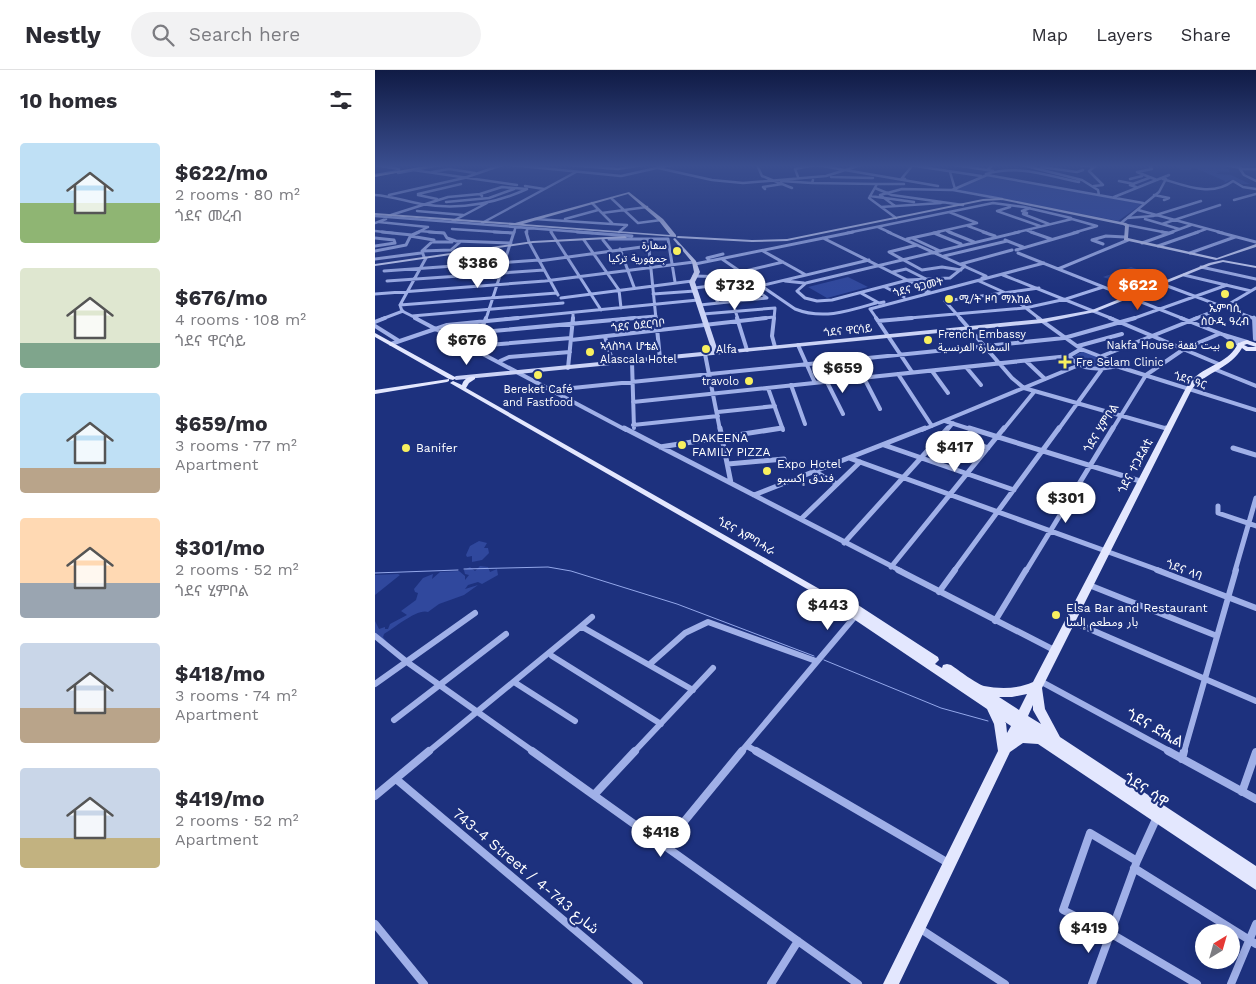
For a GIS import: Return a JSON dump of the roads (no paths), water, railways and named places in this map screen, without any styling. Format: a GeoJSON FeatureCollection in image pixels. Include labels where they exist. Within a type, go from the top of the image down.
{"type":"FeatureCollection","features":[{"type":"Feature","properties":{"kind":"main road"},"geometry":{"type":"LineString","coordinates":[[512,227],[575,208]]}},
{"type":"Feature","properties":{"kind":"main road"},"geometry":{"type":"LineString","coordinates":[[648,208],[661,220],[674,237],[687,245],[697,272],[693,279],[695,289],[716,353]]}},
{"type":"Feature","properties":{"kind":"main road"},"geometry":{"type":"LineString","coordinates":[[879,224],[896,218],[952,208]]}},
{"type":"Feature","properties":{"kind":"main road"},"geometry":{"type":"LineString","coordinates":[[375,265],[423,255],[510,244],[616,236],[783,242],[955,208]]}},
{"type":"Feature","properties":{"kind":"main road"},"geometry":{"type":"LineString","coordinates":[[1045,208],[1127,225],[1126,239],[1199,255],[1223,258],[1245,265]]}},
{"type":"Feature","properties":{"kind":"main road"},"geometry":{"type":"LineString","coordinates":[[375,215],[527,229],[674,237]]}},
{"type":"Feature","properties":{"kind":"main road"},"geometry":{"type":"LineString","coordinates":[[462,223],[632,236]]}},
{"type":"Feature","properties":{"kind":"main road"},"geometry":{"type":"LineString","coordinates":[[650,237],[669,229],[712,240]]}},
{"type":"Feature","properties":{"kind":"main road"},"geometry":{"type":"LineString","coordinates":[[556,240],[603,240],[616,236]]}},
{"type":"Feature","properties":{"kind":"main road"},"geometry":{"type":"LineString","coordinates":[[687,245],[712,240]]}},
{"type":"Feature","properties":{"kind":"main road"},"geometry":{"type":"LineString","coordinates":[[423,255],[479,250],[510,244]]}},
{"type":"Feature","properties":{"kind":"main road","name":"ጎደና ዋርሳይ"},"geometry":{"type":"LineString","coordinates":[[454,381],[467,382],[477,377],[520,372],[1042,322],[1093,311],[1129,298],[1256,244]]}},
{"type":"Feature","properties":{"kind":"main road"},"geometry":{"type":"LineString","coordinates":[[1223,258],[1256,267]]}},
{"type":"Feature","properties":{"kind":"main road"},"geometry":{"type":"LineString","coordinates":[[375,335],[454,381]]}},
{"type":"Feature","properties":{"kind":"main road"},"geometry":{"type":"LineString","coordinates":[[375,340],[429,370],[454,381]]}},
{"type":"Feature","properties":{"kind":"main road"},"geometry":{"type":"LineString","coordinates":[[1240,346],[1240,343],[1247,342],[1255,345]]}},
{"type":"Feature","properties":{"kind":"main road"},"geometry":{"type":"LineString","coordinates":[[1240,346],[1255,345]]}},
{"type":"Feature","properties":{"kind":"main road","name":"ጎደና ተጋደልቲ"},"geometry":{"type":"LineString","coordinates":[[891,984],[1105,550],[1189,388],[1196,379],[1232,356],[1255,345]]}},
{"type":"Feature","properties":{"kind":"main road","name":"ጎደና ተጋደልቲ"},"geometry":{"type":"LineString","coordinates":[[1232,356],[1240,346]]}},
{"type":"Feature","properties":{"kind":"main road"},"geometry":{"type":"LineString","coordinates":[[410,387],[429,379],[432,375],[429,370]]}},
{"type":"Feature","properties":{"kind":"main road"},"geometry":{"type":"LineString","coordinates":[[375,392],[454,381]]}},
{"type":"Feature","properties":{"kind":"main road","name":"ጎደና እምባሓራ"},"geometry":{"type":"LineString","coordinates":[[454,381],[858,613],[978,688],[1020,721]]}},
{"type":"Feature","properties":{"kind":"main road","name":"ጎደና እምባሓራ"},"geometry":{"type":"LineString","coordinates":[[858,613],[989,705],[1020,721]]}},
{"type":"Feature","properties":{"kind":"main road"},"geometry":{"type":"LineString","coordinates":[[978,688],[1013,693],[1028,690],[1038,685],[1039,710],[1052,742]]}},
{"type":"Feature","properties":{"kind":"main road"},"geometry":{"type":"LineString","coordinates":[[989,705],[1000,723],[1005,750],[1021,738],[1027,737],[1052,742]]}},
{"type":"Feature","properties":{"kind":"main road","name":"ጎደና ሳዋ"},"geometry":{"type":"LineString","coordinates":[[1020,721],[1158,813],[1256,883]]}},
{"type":"Feature","properties":{"kind":"main road","name":"ጎደና ሳዋ"},"geometry":{"type":"LineString","coordinates":[[1158,813],[1256,874]]}},
{"type":"Feature","properties":{"kind":"street"},"geometry":{"type":"LineString","coordinates":[[391,215],[412,208]]}},
{"type":"Feature","properties":{"kind":"street"},"geometry":{"type":"LineString","coordinates":[[425,208],[416,212],[463,215]]}},
{"type":"Feature","properties":{"kind":"street"},"geometry":{"type":"LineString","coordinates":[[451,221],[479,208]]}},
{"type":"Feature","properties":{"kind":"street"},"geometry":{"type":"LineString","coordinates":[[482,223],[510,208]]}},
{"type":"Feature","properties":{"kind":"street"},"geometry":{"type":"LineString","coordinates":[[596,208],[612,223]]}},
{"type":"Feature","properties":{"kind":"street"},"geometry":{"type":"LineString","coordinates":[[621,208],[638,223],[661,220]]}},
{"type":"Feature","properties":{"kind":"street"},"geometry":{"type":"LineString","coordinates":[[602,213],[642,208]]}},
{"type":"Feature","properties":{"kind":"street"},"geometry":{"type":"LineString","coordinates":[[882,208],[896,218]]}},
{"type":"Feature","properties":{"kind":"street"},"geometry":{"type":"LineString","coordinates":[[906,240],[977,224],[937,208]]}},
{"type":"Feature","properties":{"kind":"street"},"geometry":{"type":"LineString","coordinates":[[945,210],[962,208]]}},
{"type":"Feature","properties":{"kind":"street"},"geometry":{"type":"LineString","coordinates":[[1008,208],[997,211],[1040,227]]}},
{"type":"Feature","properties":{"kind":"street"},"geometry":{"type":"LineString","coordinates":[[961,264],[1003,252],[1019,251],[1097,226],[1031,208],[1022,211],[1027,213],[1023,214],[1050,224]]}},
{"type":"Feature","properties":{"kind":"street"},"geometry":{"type":"LineString","coordinates":[[1121,223],[1142,208]]}},
{"type":"Feature","properties":{"kind":"street"},"geometry":{"type":"LineString","coordinates":[[1127,218],[1159,215],[1179,208]]}},
{"type":"Feature","properties":{"kind":"street"},"geometry":{"type":"LineString","coordinates":[[1183,208],[1199,212]]}},
{"type":"Feature","properties":{"kind":"street"},"geometry":{"type":"LineString","coordinates":[[1162,224],[1213,208]]}},
{"type":"Feature","properties":{"kind":"street"},"geometry":{"type":"LineString","coordinates":[[434,213],[441,209]]}},
{"type":"Feature","properties":{"kind":"street"},"geometry":{"type":"LineString","coordinates":[[561,220],[598,210]]}},
{"type":"Feature","properties":{"kind":"street"},"geometry":{"type":"LineString","coordinates":[[1139,210],[1256,244]]}},
{"type":"Feature","properties":{"kind":"street"},"geometry":{"type":"LineString","coordinates":[[375,215],[616,236]]}},
{"type":"Feature","properties":{"kind":"street"},"geometry":{"type":"LineString","coordinates":[[375,215],[462,223]]}},
{"type":"Feature","properties":{"kind":"street"},"geometry":{"type":"LineString","coordinates":[[376,223],[388,218],[454,228],[513,233]]}},
{"type":"Feature","properties":{"kind":"street"},"geometry":{"type":"LineString","coordinates":[[1142,218],[1179,229]]}},
{"type":"Feature","properties":{"kind":"street"},"geometry":{"type":"LineString","coordinates":[[535,219],[627,224],[616,236]]}},
{"type":"Feature","properties":{"kind":"street"},"geometry":{"type":"LineString","coordinates":[[782,281],[806,283],[1072,219]]}},
{"type":"Feature","properties":{"kind":"street"},"geometry":{"type":"LineString","coordinates":[[375,235],[400,224],[415,221]]}},
{"type":"Feature","properties":{"kind":"street"},"geometry":{"type":"LineString","coordinates":[[570,229],[581,222]]}},
{"type":"Feature","properties":{"kind":"street"},"geometry":{"type":"LineString","coordinates":[[376,223],[428,227],[411,235]]}},
{"type":"Feature","properties":{"kind":"street"},"geometry":{"type":"LineString","coordinates":[[400,305],[432,240],[462,223]]}},
{"type":"Feature","properties":{"kind":"street"},"geometry":{"type":"LineString","coordinates":[[375,294],[551,280],[628,268],[710,261],[722,258],[823,238],[879,224],[906,240],[986,276],[832,315],[810,314],[795,309],[722,258]]}},
{"type":"Feature","properties":{"kind":"street"},"geometry":{"type":"LineString","coordinates":[[1142,243],[1191,224]]}},
{"type":"Feature","properties":{"kind":"street"},"geometry":{"type":"LineString","coordinates":[[1127,225],[1168,233]]}},
{"type":"Feature","properties":{"kind":"street"},"geometry":{"type":"LineString","coordinates":[[968,226],[1007,241],[1033,259],[1159,310],[1255,345],[1255,318],[1162,284]]}},
{"type":"Feature","properties":{"kind":"street"},"geometry":{"type":"LineString","coordinates":[[512,227],[570,229],[616,236]]}},
{"type":"Feature","properties":{"kind":"street"},"geometry":{"type":"LineString","coordinates":[[475,347],[482,332],[505,262],[513,233],[512,227]]}},
{"type":"Feature","properties":{"kind":"street"},"geometry":{"type":"LineString","coordinates":[[411,316],[564,304],[529,242],[527,229]]}},
{"type":"Feature","properties":{"kind":"street"},"geometry":{"type":"LineString","coordinates":[[1158,246],[1207,229]]}},
{"type":"Feature","properties":{"kind":"street"},"geometry":{"type":"LineString","coordinates":[[946,230],[984,246]]}},
{"type":"Feature","properties":{"kind":"street"},"geometry":{"type":"LineString","coordinates":[[1026,230],[1051,240]]}},
{"type":"Feature","properties":{"kind":"street"},"geometry":{"type":"LineString","coordinates":[[420,231],[443,233],[447,238],[459,242]]}},
{"type":"Feature","properties":{"kind":"street"},"geometry":{"type":"LineString","coordinates":[[551,231],[601,310]]}},
{"type":"Feature","properties":{"kind":"street"},"geometry":{"type":"LineString","coordinates":[[381,232],[411,235],[432,240],[510,244]]}},
{"type":"Feature","properties":{"kind":"street"},"geometry":{"type":"LineString","coordinates":[[934,233],[962,245]]}},
{"type":"Feature","properties":{"kind":"street"},"geometry":{"type":"LineString","coordinates":[[375,235],[395,241],[395,243],[375,246]]}},
{"type":"Feature","properties":{"kind":"street"},"geometry":{"type":"LineString","coordinates":[[375,251],[399,247],[409,243],[411,235]]}},
{"type":"Feature","properties":{"kind":"street"},"geometry":{"type":"LineString","coordinates":[[629,248],[632,236],[668,240],[675,282]]}},
{"type":"Feature","properties":{"kind":"street"},"geometry":{"type":"LineString","coordinates":[[1103,244],[1092,240],[1105,236],[1126,239]]}},
{"type":"Feature","properties":{"kind":"street"},"geometry":{"type":"LineString","coordinates":[[650,237],[650,266],[660,359]]}},
{"type":"Feature","properties":{"kind":"street"},"geometry":{"type":"LineString","coordinates":[[1190,253],[1236,237]]}},
{"type":"Feature","properties":{"kind":"street"},"geometry":{"type":"LineString","coordinates":[[823,238],[929,291]]}},
{"type":"Feature","properties":{"kind":"street"},"geometry":{"type":"LineString","coordinates":[[911,238],[953,254]]}},
{"type":"Feature","properties":{"kind":"street"},"geometry":{"type":"LineString","coordinates":[[1058,269],[1126,239]]}},
{"type":"Feature","properties":{"kind":"street"},"geometry":{"type":"LineString","coordinates":[[584,240],[618,288],[621,308]]}},
{"type":"Feature","properties":{"kind":"street"},"geometry":{"type":"LineString","coordinates":[[603,240],[611,250]]}},
{"type":"Feature","properties":{"kind":"street"},"geometry":{"type":"LineString","coordinates":[[943,256],[1007,241]]}},
{"type":"Feature","properties":{"kind":"street"},"geometry":{"type":"LineString","coordinates":[[375,259],[423,255],[451,250],[459,242]]}},
{"type":"Feature","properties":{"kind":"street"},"geometry":{"type":"LineString","coordinates":[[918,245],[889,252],[922,270],[942,267],[961,270]]}},
{"type":"Feature","properties":{"kind":"street"},"geometry":{"type":"LineString","coordinates":[[384,271],[539,260],[649,246]]}},
{"type":"Feature","properties":{"kind":"street"},"geometry":{"type":"LineString","coordinates":[[399,247],[401,256]]}},
{"type":"Feature","properties":{"kind":"street"},"geometry":{"type":"LineString","coordinates":[[620,249],[634,286]]}},
{"type":"Feature","properties":{"kind":"street"},"geometry":{"type":"LineString","coordinates":[[471,264],[479,250]]}},
{"type":"Feature","properties":{"kind":"street"},"geometry":{"type":"LineString","coordinates":[[763,250],[806,275]]}},
{"type":"Feature","properties":{"kind":"street"},"geometry":{"type":"LineString","coordinates":[[968,251],[984,258]]}},
{"type":"Feature","properties":{"kind":"street"},"geometry":{"type":"LineString","coordinates":[[968,251],[984,258]]}},
{"type":"Feature","properties":{"kind":"street"},"geometry":{"type":"LineString","coordinates":[[710,261],[707,258],[723,254]]}},
{"type":"Feature","properties":{"kind":"street"},"geometry":{"type":"LineString","coordinates":[[760,286],[869,260]]}},
{"type":"Feature","properties":{"kind":"street"},"geometry":{"type":"LineString","coordinates":[[741,272],[783,262]]}},
{"type":"Feature","properties":{"kind":"street","name":"ጎደና ዓጋመት"},"geometry":{"type":"LineString","coordinates":[[878,321],[870,309],[1044,263]]}},
{"type":"Feature","properties":{"kind":"street"},"geometry":{"type":"LineString","coordinates":[[806,283],[797,292],[801,297],[811,300],[829,301],[907,280],[949,278],[965,266]]}},
{"type":"Feature","properties":{"kind":"street"},"geometry":{"type":"LineString","coordinates":[[1201,267],[1256,279]]}},
{"type":"Feature","properties":{"kind":"street"},"geometry":{"type":"LineString","coordinates":[[892,272],[907,269],[929,280]]}},
{"type":"Feature","properties":{"kind":"street"},"geometry":{"type":"LineString","coordinates":[[387,281],[544,270]]}},
{"type":"Feature","properties":{"kind":"street"},"geometry":{"type":"LineString","coordinates":[[1003,275],[1039,288],[1184,349],[1256,386]]}},
{"type":"Feature","properties":{"kind":"street"},"geometry":{"type":"LineString","coordinates":[[1184,275],[1255,289]]}},
{"type":"Feature","properties":{"kind":"street"},"geometry":{"type":"LineString","coordinates":[[561,298],[634,286],[693,279],[731,277]]}},
{"type":"Feature","properties":{"kind":"street","name":"ጎደና ዓር"},"geometry":{"type":"LineString","coordinates":[[979,281],[1007,294],[1079,348],[1101,356],[1116,366],[1256,410]]}},
{"type":"Feature","properties":{"kind":"street"},"geometry":{"type":"LineString","coordinates":[[653,294],[735,283]]}},
{"type":"Feature","properties":{"kind":"street"},"geometry":{"type":"LineString","coordinates":[[725,284],[734,302],[747,350]]}},
{"type":"Feature","properties":{"kind":"street"},"geometry":{"type":"LineString","coordinates":[[553,390],[1064,338],[1121,323],[1227,285]]}},
{"type":"Feature","properties":{"kind":"street"},"geometry":{"type":"LineString","coordinates":[[710,286],[718,303]]}},
{"type":"Feature","properties":{"kind":"street"},"geometry":{"type":"LineString","coordinates":[[884,287],[904,297]]}},
{"type":"Feature","properties":{"kind":"street"},"geometry":{"type":"LineString","coordinates":[[912,372],[878,321],[1025,308],[1066,300],[1103,287]]}},
{"type":"Feature","properties":{"kind":"street"},"geometry":{"type":"LineString","coordinates":[[391,344],[447,325],[572,314],[654,304],[718,303],[767,298],[763,292],[756,288],[728,291]]}},
{"type":"Feature","properties":{"kind":"street"},"geometry":{"type":"LineString","coordinates":[[1039,288],[1007,294],[945,301],[1000,364],[1024,388],[1168,429]]}},
{"type":"Feature","properties":{"kind":"street"},"geometry":{"type":"LineString","coordinates":[[1101,356],[1190,322],[1224,307],[1255,289]]}},
{"type":"Feature","properties":{"kind":"street"},"geometry":{"type":"LineString","coordinates":[[400,305],[557,293]]}},
{"type":"Feature","properties":{"kind":"street"},"geometry":{"type":"LineString","coordinates":[[861,293],[879,303]]}},
{"type":"Feature","properties":{"kind":"street"},"geometry":{"type":"LineString","coordinates":[[400,305],[403,311],[411,316],[475,347],[659,447],[1056,651]]}},
{"type":"Feature","properties":{"kind":"street"},"geometry":{"type":"LineString","coordinates":[[703,314],[773,307],[775,308],[772,336],[775,347]]}},
{"type":"Feature","properties":{"kind":"street"},"geometry":{"type":"LineString","coordinates":[[568,310],[572,314],[573,324],[568,368]]}},
{"type":"Feature","properties":{"kind":"street"},"geometry":{"type":"LineString","coordinates":[[375,322],[403,311]]}},
{"type":"Feature","properties":{"kind":"street"},"geometry":{"type":"LineString","coordinates":[[482,332],[656,316]]}},
{"type":"Feature","properties":{"kind":"street","name":"ጎደና ዕደርባቦ"},"geometry":{"type":"LineString","coordinates":[[475,347],[605,337],[774,317]]}},
{"type":"Feature","properties":{"kind":"street"},"geometry":{"type":"LineString","coordinates":[[375,326],[399,341]]}},
{"type":"Feature","properties":{"kind":"street"},"geometry":{"type":"LineString","coordinates":[[633,402],[1069,356],[1079,348],[1122,334]]}},
{"type":"Feature","properties":{"kind":"street"},"geometry":{"type":"LineString","coordinates":[[1222,334],[1240,346]]}},
{"type":"Feature","properties":{"kind":"street"},"geometry":{"type":"LineString","coordinates":[[1146,375],[1184,349],[1222,334]]}},
{"type":"Feature","properties":{"kind":"street"},"geometry":{"type":"LineString","coordinates":[[605,337],[613,363]]}},
{"type":"Feature","properties":{"kind":"street"},"geometry":{"type":"LineString","coordinates":[[1233,338],[1247,342]]}},
{"type":"Feature","properties":{"kind":"street"},"geometry":{"type":"LineString","coordinates":[[798,345],[815,383]]}},
{"type":"Feature","properties":{"kind":"street"},"geometry":{"type":"LineString","coordinates":[[500,361],[509,357],[570,352]]}},
{"type":"Feature","properties":{"kind":"street"},"geometry":{"type":"LineString","coordinates":[[705,354],[731,483]]}},
{"type":"Feature","properties":{"kind":"street"},"geometry":{"type":"LineString","coordinates":[[1069,356],[1079,365],[1102,369],[1116,366]]}},
{"type":"Feature","properties":{"kind":"street"},"geometry":{"type":"LineString","coordinates":[[1026,361],[1045,379]]}},
{"type":"Feature","properties":{"kind":"street"},"geometry":{"type":"LineString","coordinates":[[632,362],[633,425],[635,433]]}},
{"type":"Feature","properties":{"kind":"street"},"geometry":{"type":"LineString","coordinates":[[754,495],[932,426],[1079,365]]}},
{"type":"Feature","properties":{"kind":"street"},"geometry":{"type":"LineString","coordinates":[[966,367],[981,385]]}},
{"type":"Feature","properties":{"kind":"street"},"geometry":{"type":"LineString","coordinates":[[939,592],[1102,369]]}},
{"type":"Feature","properties":{"kind":"street"},"geometry":{"type":"LineString","coordinates":[[931,371],[948,393]]}},
{"type":"Feature","properties":{"kind":"street"},"geometry":{"type":"LineString","coordinates":[[898,374],[932,426]]}},
{"type":"Feature","properties":{"kind":"street","name":"ጎደና ሂምቦል"},"geometry":{"type":"LineString","coordinates":[[995,621],[1146,375]]}},
{"type":"Feature","properties":{"kind":"street"},"geometry":{"type":"LineString","coordinates":[[864,378],[880,409]]}},
{"type":"Feature","properties":{"kind":"street"},"geometry":{"type":"LineString","coordinates":[[827,382],[843,414]]}},
{"type":"Feature","properties":{"kind":"street"},"geometry":{"type":"LineString","coordinates":[[791,386],[805,424]]}},
{"type":"Feature","properties":{"kind":"street"},"geometry":{"type":"LineString","coordinates":[[659,447],[783,430],[768,388]]}},
{"type":"Feature","properties":{"kind":"street"},"geometry":{"type":"LineString","coordinates":[[891,567],[1034,392]]}},
{"type":"Feature","properties":{"kind":"street"},"geometry":{"type":"LineString","coordinates":[[633,425],[775,406]]}},
{"type":"Feature","properties":{"kind":"street"},"geometry":{"type":"LineString","coordinates":[[944,421],[1140,481]]}},
{"type":"Feature","properties":{"kind":"street"},"geometry":{"type":"LineString","coordinates":[[844,543],[953,423]]}},
{"type":"Feature","properties":{"kind":"street"},"geometry":{"type":"LineString","coordinates":[[945,434],[988,448]]}},
{"type":"Feature","properties":{"kind":"street"},"geometry":{"type":"LineString","coordinates":[[884,445],[1014,490]]}},
{"type":"Feature","properties":{"kind":"street"},"geometry":{"type":"LineString","coordinates":[[1233,448],[1256,454]]}},
{"type":"Feature","properties":{"kind":"street","name":"ጎደና ላባ"},"geometry":{"type":"LineString","coordinates":[[849,458],[1050,532],[1105,550],[1256,608]]}},
{"type":"Feature","properties":{"kind":"street"},"geometry":{"type":"LineString","coordinates":[[728,464],[784,459]]}},
{"type":"Feature","properties":{"kind":"street"},"geometry":{"type":"LineString","coordinates":[[801,519],[859,462]]}},
{"type":"Feature","properties":{"kind":"street"},"geometry":{"type":"LineString","coordinates":[[815,472],[837,484]]}},
{"type":"Feature","properties":{"kind":"street"},"geometry":{"type":"LineString","coordinates":[[1182,759],[1217,636],[1226,597],[1256,498]]}},
{"type":"Feature","properties":{"kind":"street"},"geometry":{"type":"LineString","coordinates":[[1218,506],[1218,513],[1256,526]]}},
{"type":"Feature","properties":{"kind":"street"},"geometry":{"type":"LineString","coordinates":[[1089,585],[1217,636]]}},
{"type":"Feature","properties":{"kind":"street"},"geometry":{"type":"LineString","coordinates":[[375,684],[475,613]]}},
{"type":"Feature","properties":{"kind":"street"},"geometry":{"type":"LineString","coordinates":[[664,846],[816,661],[858,613]]}},
{"type":"Feature","properties":{"kind":"street"},"geometry":{"type":"LineString","coordinates":[[375,796],[592,617]]}},
{"type":"Feature","properties":{"kind":"street"},"geometry":{"type":"LineString","coordinates":[[1071,621],[1256,700]]}},
{"type":"Feature","properties":{"kind":"street"},"geometry":{"type":"LineString","coordinates":[[650,664],[681,636],[699,624],[708,622],[816,661]]}},
{"type":"Feature","properties":{"kind":"street"},"geometry":{"type":"LineString","coordinates":[[579,628],[584,628],[693,690]]}},
{"type":"Feature","properties":{"kind":"street"},"geometry":{"type":"LineString","coordinates":[[394,720],[506,634]]}},
{"type":"Feature","properties":{"kind":"street"},"geometry":{"type":"LineString","coordinates":[[375,636],[439,686],[858,984]]}},
{"type":"Feature","properties":{"kind":"street"},"geometry":{"type":"LineString","coordinates":[[552,656],[661,724]]}},
{"type":"Feature","properties":{"kind":"street"},"geometry":{"type":"LineString","coordinates":[[594,795],[713,668]]}},
{"type":"Feature","properties":{"kind":"street"},"geometry":{"type":"LineString","coordinates":[[514,682],[575,722]]}},
{"type":"Feature","properties":{"kind":"street","name":"ጎደና ድሒል"},"geometry":{"type":"LineString","coordinates":[[1038,685],[1182,759],[1256,800]]}},
{"type":"Feature","properties":{"kind":"street"},"geometry":{"type":"LineString","coordinates":[[747,746],[951,864]]}},
{"type":"Feature","properties":{"kind":"street"},"geometry":{"type":"LineString","coordinates":[[1243,792],[1256,752]]}},
{"type":"Feature","properties":{"kind":"street","name":"743-4 Street / شارع 743-4"},"geometry":{"type":"LineString","coordinates":[[396,779],[639,984]]}},
{"type":"Feature","properties":{"kind":"street"},"geometry":{"type":"LineString","coordinates":[[1092,984],[1135,864],[1158,813]]}},
{"type":"Feature","properties":{"kind":"street"},"geometry":{"type":"LineString","coordinates":[[1197,984],[1110,933],[1063,910],[1088,834],[1093,833],[1135,864],[1252,942]]}},
{"type":"Feature","properties":{"kind":"street"},"geometry":{"type":"LineString","coordinates":[[375,924],[424,984]]}},
{"type":"Feature","properties":{"kind":"street"},"geometry":{"type":"LineString","coordinates":[[1231,984],[1252,942],[1256,924]]}},
{"type":"Feature","properties":{"kind":"street"},"geometry":{"type":"LineString","coordinates":[[919,928],[1005,984]]}},
{"type":"Feature","properties":{"kind":"street"},"geometry":{"type":"LineString","coordinates":[[771,984],[798,942]]}},
{"type":"Feature","properties":{"kind":"waterway"},"geometry":{"type":"LineString","coordinates":[[464,569],[548,567],[571,571],[677,604],[814,656]]}},
{"type":"Feature","properties":{"kind":"waterway"},"geometry":{"type":"LineString","coordinates":[[375,573],[458,570]]}},
{"type":"Feature","properties":{"kind":"waterway"},"geometry":{"type":"LineString","coordinates":[[824,660],[941,708],[988,721]]}},
{"type":"Feature","properties":{"kind":"place","name":"سفارة جمهورية تركيا"},"geometry":{"type":"Point","coordinates":[677,251]}},
{"type":"Feature","properties":{"kind":"place","name":"ኤምባሲ ስዑዲ ዓረብ"},"geometry":{"type":"Point","coordinates":[1225,294]}},
{"type":"Feature","properties":{"kind":"place","name":"ሚ/ት ዞባ ማእከል"},"geometry":{"type":"Point","coordinates":[949,299]}},
{"type":"Feature","properties":{"kind":"place","name":"French Embassy السفارة الفرنسية"},"geometry":{"type":"Point","coordinates":[928,340]}},
{"type":"Feature","properties":{"kind":"place","name":"Nakfa House بيت نقفة"},"geometry":{"type":"Point","coordinates":[1230,345]}},
{"type":"Feature","properties":{"kind":"place","name":"Alfa"},"geometry":{"type":"Point","coordinates":[706,349]}},
{"type":"Feature","properties":{"kind":"place","name":"ኣላስካላ ሆቴል Alascala Hotel"},"geometry":{"type":"Point","coordinates":[590,352]}},
{"type":"Feature","properties":{"kind":"place","name":"Fre Selam Clinic"},"geometry":{"type":"Point","coordinates":[1065,362]}},
{"type":"Feature","properties":{"kind":"place","name":"Bereket Café and Fastfood"},"geometry":{"type":"Point","coordinates":[538,375]}},
{"type":"Feature","properties":{"kind":"place","name":"travolo"},"geometry":{"type":"Point","coordinates":[749,381]}},
{"type":"Feature","properties":{"kind":"place","name":"DAKEENA FAMILY PIZZA"},"geometry":{"type":"Point","coordinates":[682,445]}},
{"type":"Feature","properties":{"kind":"place","name":"Banifer"},"geometry":{"type":"Point","coordinates":[406,448]}},
{"type":"Feature","properties":{"kind":"place","name":"Expo Hotel فندق إكسبو"},"geometry":{"type":"Point","coordinates":[767,471]}},
{"type":"Feature","properties":{"kind":"place","name":"Elsa Bar and Restaurant بار ومطعم إلسا"},"geometry":{"type":"Point","coordinates":[1056,615]}}]}
